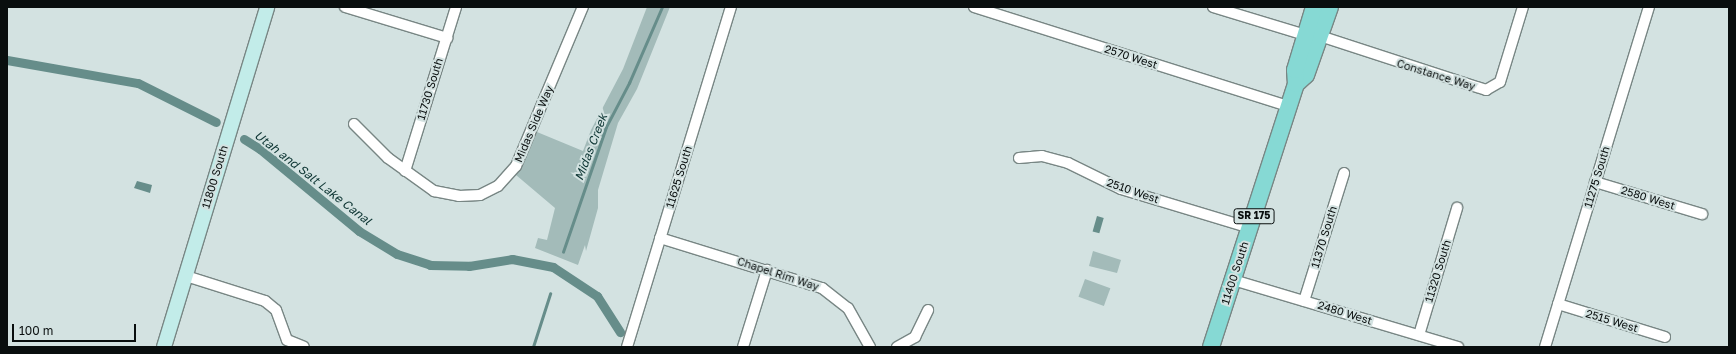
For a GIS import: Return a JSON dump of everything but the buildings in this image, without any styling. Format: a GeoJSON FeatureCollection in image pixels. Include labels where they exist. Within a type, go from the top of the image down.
{"type":"FeatureCollection","features":[{"type":"Feature","properties":{"kind":"main road","name":"11800 South"},"geometry":{"type":"LineString","coordinates":[[164,347],[266,7]]}},
{"type":"Feature","properties":{"kind":"main road","name":"11400 South"},"geometry":{"type":"LineString","coordinates":[[1312,36],[1314,7]]}},
{"type":"Feature","properties":{"kind":"main road","name":"11400 South"},"geometry":{"type":"LineString","coordinates":[[1211,347],[1296,84],[1295,70],[1312,36],[1330,7]]}},
{"type":"Feature","properties":{"kind":"street"},"geometry":{"type":"LineString","coordinates":[[345,7],[446,38]]}},
{"type":"Feature","properties":{"kind":"street","name":"11730 South"},"geometry":{"type":"LineString","coordinates":[[405,171],[456,7]]}},
{"type":"Feature","properties":{"kind":"street","name":"Midas Side Way"},"geometry":{"type":"LineString","coordinates":[[354,124],[405,171],[434,191],[459,196],[480,196],[498,186],[516,166],[583,7]]}},
{"type":"Feature","properties":{"kind":"street","name":"11625 South"},"geometry":{"type":"LineString","coordinates":[[627,347],[731,7]]}},
{"type":"Feature","properties":{"kind":"street","name":"2570 West"},"geometry":{"type":"LineString","coordinates":[[974,7],[1288,106]]}},
{"type":"Feature","properties":{"kind":"street","name":"Constance Way"},"geometry":{"type":"LineString","coordinates":[[1213,7],[1486,90],[1500,82],[1523,7]]}},
{"type":"Feature","properties":{"kind":"street","name":"11275 South"},"geometry":{"type":"LineString","coordinates":[[1545,347],[1649,7]]}},
{"type":"Feature","properties":{"kind":"street","name":"2510 West"},"geometry":{"type":"LineString","coordinates":[[1018,158],[1042,156],[1068,163],[1121,189],[1250,228]]}},
{"type":"Feature","properties":{"kind":"street","name":"11370 South"},"geometry":{"type":"LineString","coordinates":[[1304,301],[1344,173]]}},
{"type":"Feature","properties":{"kind":"street","name":"2580 West"},"geometry":{"type":"LineString","coordinates":[[1595,182],[1702,214]]}},
{"type":"Feature","properties":{"kind":"street","name":"11320 South"},"geometry":{"type":"LineString","coordinates":[[1418,335],[1457,208]]}},
{"type":"Feature","properties":{"kind":"street","name":"Chapel Rim Way"},"geometry":{"type":"LineString","coordinates":[[660,238],[815,284],[836,297],[853,314],[870,347]]}},
{"type":"Feature","properties":{"kind":"street"},"geometry":{"type":"LineString","coordinates":[[743,347],[767,270]]}},
{"type":"Feature","properties":{"kind":"street"},"geometry":{"type":"LineString","coordinates":[[186,276],[265,301],[276,310],[288,340],[304,347]]}},
{"type":"Feature","properties":{"kind":"street","name":"2480 West"},"geometry":{"type":"LineString","coordinates":[[1233,280],[1458,347]]}},
{"type":"Feature","properties":{"kind":"street","name":"2515 West"},"geometry":{"type":"LineString","coordinates":[[1558,304],[1665,337]]}},
{"type":"Feature","properties":{"kind":"street"},"geometry":{"type":"LineString","coordinates":[[897,347],[915,337],[928,310]]}},
{"type":"Feature","properties":{"kind":"shaded area"},"geometry":{"type":"Polygon","coordinates":[[[647,7],[670,7],[637,89],[618,123],[598,190],[598,208],[586,251],[585,245],[578,265],[535,248],[538,238],[547,240],[555,208],[516,175],[537,132],[583,151],[591,130],[623,69],[647,7]]]}},
{"type":"Feature","properties":{"kind":"shaded area"},"geometry":{"type":"Polygon","coordinates":[[[137,181],[152,185],[150,193],[134,188],[137,181]]]}},
{"type":"Feature","properties":{"kind":"shaded area"},"geometry":{"type":"Polygon","coordinates":[[[1097,216],[1104,218],[1099,233],[1093,231],[1097,216]]]}},
{"type":"Feature","properties":{"kind":"shaded area"},"geometry":{"type":"Polygon","coordinates":[[[1093,251],[1121,260],[1117,273],[1089,266],[1093,251]]]}},
{"type":"Feature","properties":{"kind":"shaded area"},"geometry":{"type":"Polygon","coordinates":[[[1085,279],[1110,288],[1104,306],[1079,297],[1085,279]]]}},
{"type":"Feature","properties":{"kind":"waterway","name":"Midas Creek"},"geometry":{"type":"LineString","coordinates":[[563,252],[606,127],[629,83],[662,7]]}},
{"type":"Feature","properties":{"kind":"waterway","name":"Utah and Salt Lake Canal"},"geometry":{"type":"LineString","coordinates":[[7,60],[138,83],[216,122]]}},
{"type":"Feature","properties":{"kind":"waterway","name":"Utah and Salt Lake Canal"},"geometry":{"type":"LineString","coordinates":[[244,139],[260,149],[359,231],[397,254],[430,265],[469,266],[512,259],[553,267],[597,296],[620,332]]}},
{"type":"Feature","properties":{"kind":"waterway","name":"Midas Creek"},"geometry":{"type":"LineString","coordinates":[[533,347],[550,294]]}}]}
